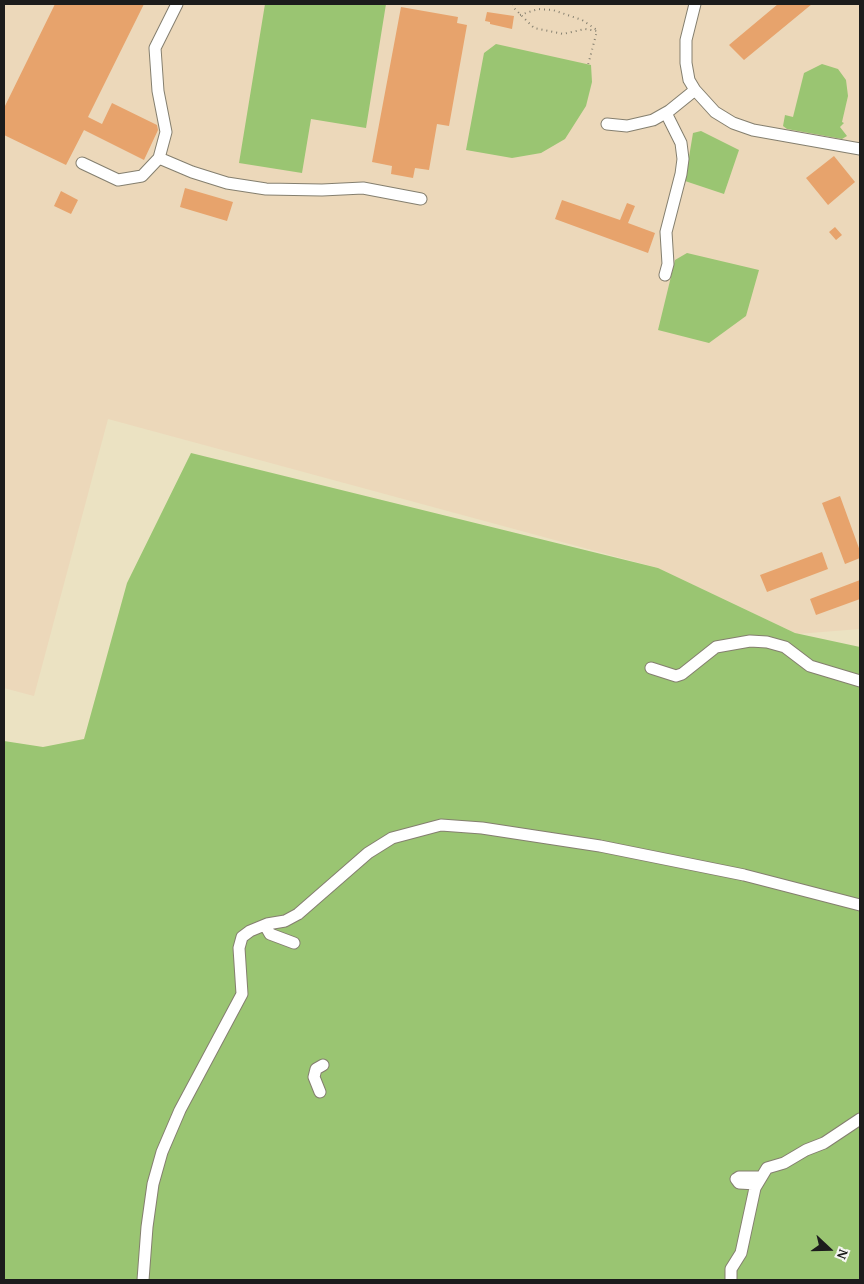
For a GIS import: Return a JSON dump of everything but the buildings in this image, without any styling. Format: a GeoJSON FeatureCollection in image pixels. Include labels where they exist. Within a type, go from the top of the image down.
{"type":"FeatureCollection","features":[{"type":"Feature","properties":{"kind":"street"},"geometry":{"type":"LineString","coordinates":[[82,163],[118,180],[142,176],[158,158],[166,132],[158,91],[155,48],[178,4]]}},
{"type":"Feature","properties":{"kind":"street"},"geometry":{"type":"LineString","coordinates":[[696,4],[686,40],[686,63],[689,80],[714,112],[733,123],[753,130],[860,149]]}},
{"type":"Feature","properties":{"kind":"street"},"geometry":{"type":"LineString","coordinates":[[607,124],[627,126],[652,120],[666,113],[695,90]]}},
{"type":"Feature","properties":{"kind":"street"},"geometry":{"type":"LineString","coordinates":[[665,275],[668,264],[666,232],[683,159],[681,144],[666,113]]}},
{"type":"Feature","properties":{"kind":"street"},"geometry":{"type":"LineString","coordinates":[[158,158],[192,172],[227,183],[266,189],[322,190],[363,188],[421,199]]}},
{"type":"Feature","properties":{"kind":"street"},"geometry":{"type":"LineString","coordinates":[[651,668],[676,676],[687,671],[716,647],[750,641],[767,642],[785,647],[810,666],[860,681]]}},
{"type":"Feature","properties":{"kind":"street"},"geometry":{"type":"LineString","coordinates":[[143,1280],[153,1184],[162,1152],[180,1110],[242,994],[239,948],[242,937],[250,930],[267,924],[285,921],[298,914],[368,854],[392,838],[429,826],[449,825],[600,846],[744,875],[860,904]]}},
{"type":"Feature","properties":{"kind":"street"},"geometry":{"type":"LineString","coordinates":[[267,924],[266,927],[270,934],[294,943]]}},
{"type":"Feature","properties":{"kind":"street"},"geometry":{"type":"LineString","coordinates":[[320,1092],[314,1077],[316,1069],[323,1065]]}},
{"type":"Feature","properties":{"kind":"street"},"geometry":{"type":"LineString","coordinates":[[731,1280],[731,1269],[741,1252],[746,1223],[758,1181],[767,1168],[784,1163],[806,1150],[824,1143],[860,1119]]}},
{"type":"Feature","properties":{"kind":"path"},"geometry":{"type":"LineString","coordinates":[[513,4],[520,15],[534,28],[548,33],[563,34],[585,29],[596,30]]}},
{"type":"Feature","properties":{"kind":"path"},"geometry":{"type":"LineString","coordinates":[[520,15],[538,9],[553,10],[582,20],[596,30]]}},
{"type":"Feature","properties":{"kind":"path"},"geometry":{"type":"LineString","coordinates":[[588,65],[596,30]]}},
{"type":"Feature","properties":{"kind":"shaded area"},"geometry":{"type":"Polygon","coordinates":[[[4,4],[860,4],[860,629],[797,634],[658,568],[108,419],[34,696],[4,688],[4,4]]]}},
{"type":"Feature","properties":{"kind":"green space"},"geometry":{"type":"Polygon","coordinates":[[[265,4],[386,4],[366,128],[311,119],[302,173],[239,163],[265,4]]]}},
{"type":"Feature","properties":{"kind":"green space"},"geometry":{"type":"Polygon","coordinates":[[[496,44],[591,65],[592,82],[586,106],[565,139],[541,153],[512,158],[466,150],[484,53],[496,44]]]}},
{"type":"Feature","properties":{"kind":"green space"},"geometry":{"type":"Polygon","coordinates":[[[822,64],[838,69],[846,80],[848,96],[842,122],[844,123],[840,127],[847,136],[842,139],[787,129],[783,126],[785,115],[793,117],[804,73],[822,64]]]}},
{"type":"Feature","properties":{"kind":"green space"},"geometry":{"type":"Polygon","coordinates":[[[701,131],[739,150],[724,194],[685,181],[693,133],[701,131]]]}},
{"type":"Feature","properties":{"kind":"green space"},"geometry":{"type":"Polygon","coordinates":[[[687,253],[759,270],[746,316],[709,343],[658,330],[675,260],[687,253]]]}},
{"type":"Feature","properties":{"kind":"green space"},"geometry":{"type":"Polygon","coordinates":[[[191,453],[658,568],[795,633],[860,647],[860,1280],[4,1280],[4,741],[43,747],[84,739],[127,583],[191,453]]]}}]}
